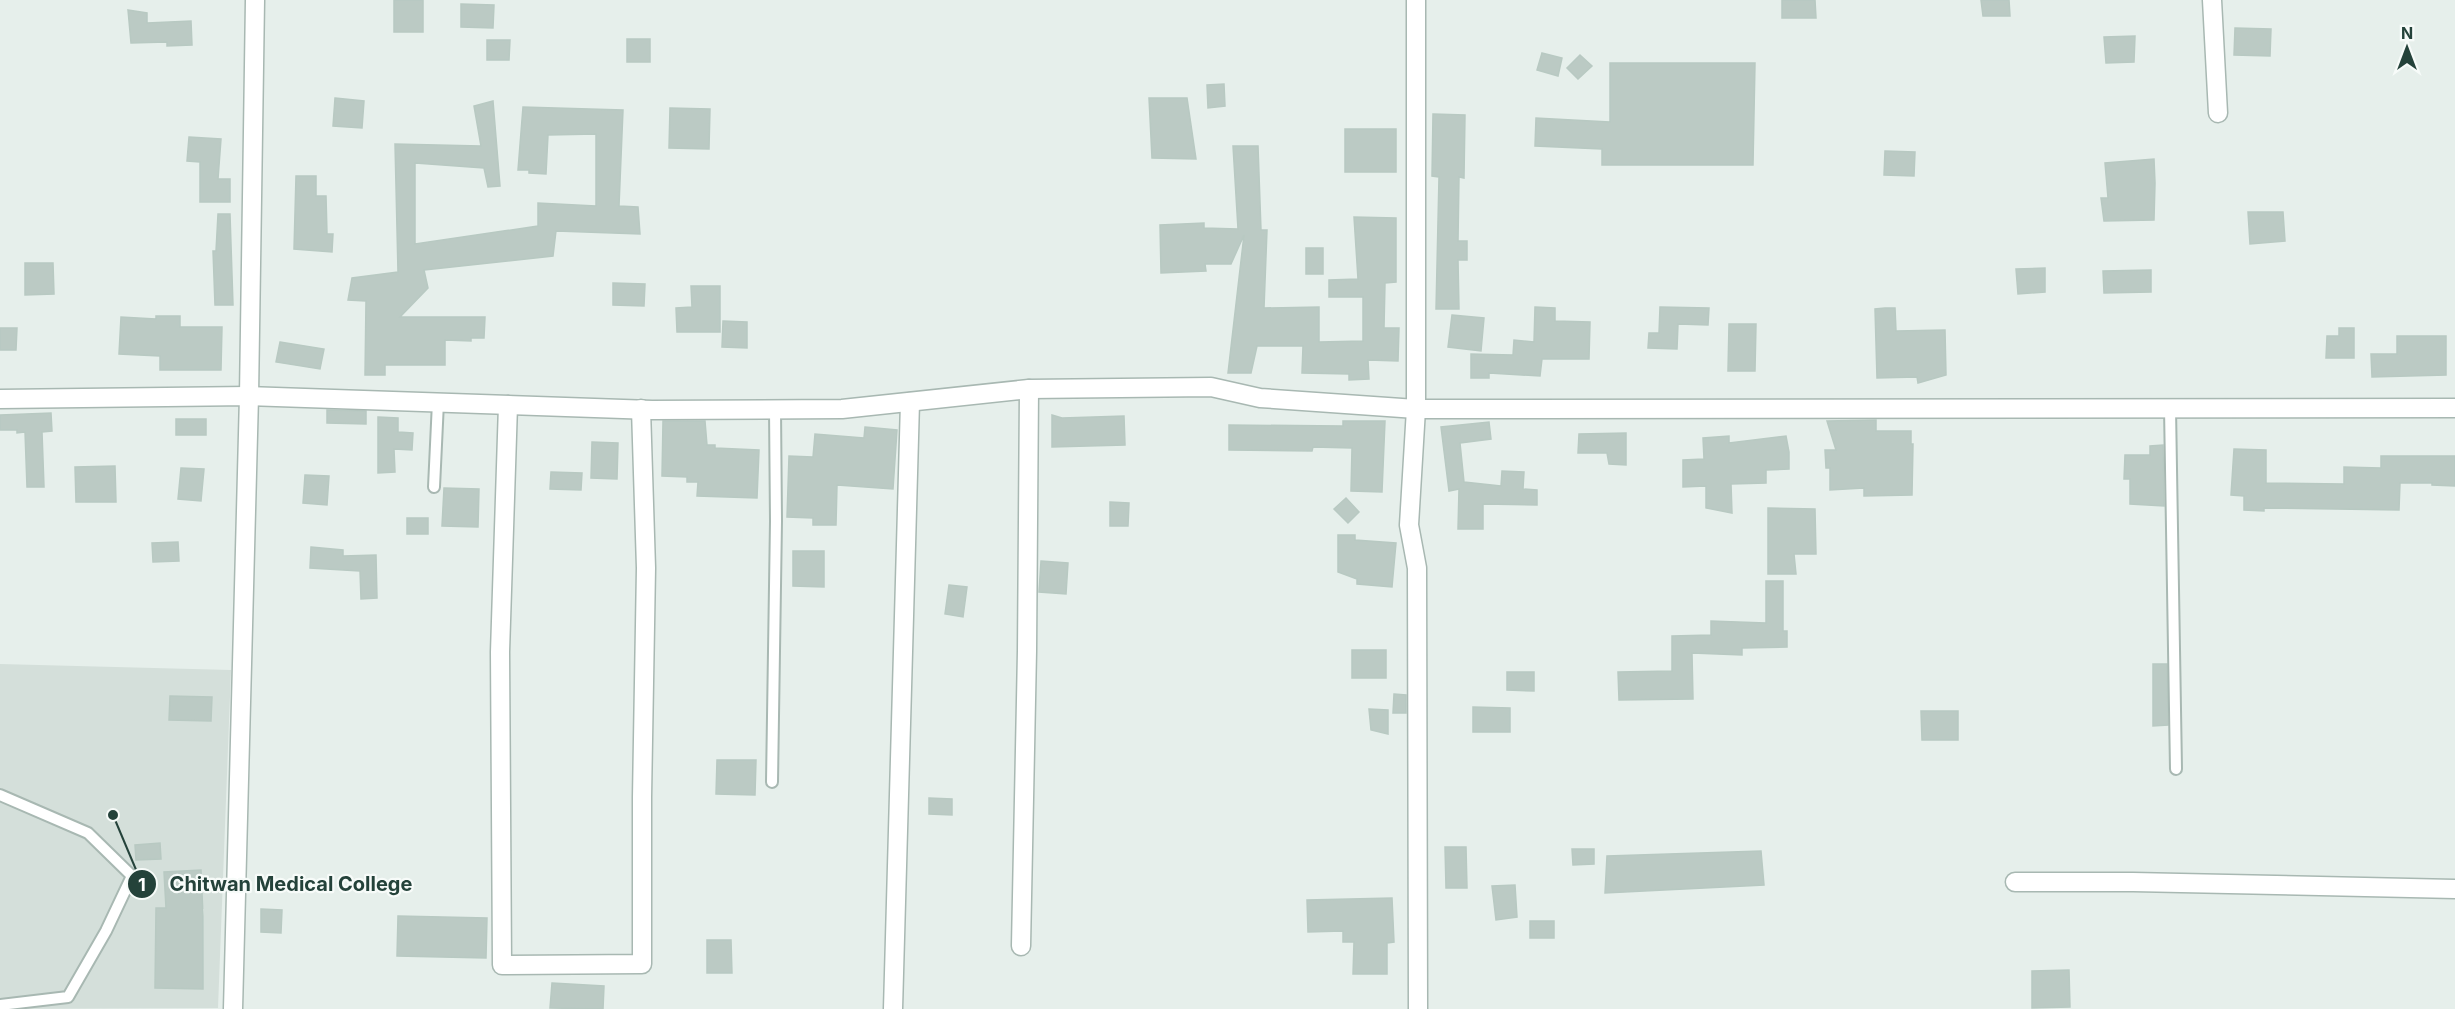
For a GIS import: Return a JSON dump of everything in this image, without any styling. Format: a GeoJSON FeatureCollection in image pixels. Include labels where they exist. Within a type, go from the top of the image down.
{"type":"FeatureCollection","features":[{"type":"Feature","properties":{"kind":"street"},"geometry":{"type":"LineString","coordinates":[[233,1009],[249,396],[255,0]]}},
{"type":"Feature","properties":{"kind":"street"},"geometry":{"type":"LineString","coordinates":[[1416,0],[1416,409],[1409,525],[1417,568],[1418,1009]]}},
{"type":"Feature","properties":{"kind":"street"},"geometry":{"type":"LineString","coordinates":[[2212,0],[2218,113]]}},
{"type":"Feature","properties":{"kind":"street"},"geometry":{"type":"LineString","coordinates":[[0,399],[249,396],[641,409],[842,409],[1029,389],[1211,387],[1260,398],[1416,409],[2455,408]]}},
{"type":"Feature","properties":{"kind":"street"},"geometry":{"type":"LineString","coordinates":[[1020,946],[1027,651],[1029,389]]}},
{"type":"Feature","properties":{"kind":"street"},"geometry":{"type":"LineString","coordinates":[[893,1009],[910,402]]}},
{"type":"Feature","properties":{"kind":"street"},"geometry":{"type":"LineString","coordinates":[[508,405],[500,652],[502,965],[642,964],[646,568],[641,409]]}},
{"type":"Feature","properties":{"kind":"street"},"geometry":{"type":"LineString","coordinates":[[2016,882],[2133,882],[2455,890]]}},
{"type":"Feature","properties":{"kind":"lane"},"geometry":{"type":"LineString","coordinates":[[434,487],[438,402]]}},
{"type":"Feature","properties":{"kind":"lane"},"geometry":{"type":"LineString","coordinates":[[2170,408],[2176,769]]}},
{"type":"Feature","properties":{"kind":"lane"},"geometry":{"type":"LineString","coordinates":[[772,782],[776,545],[775,409]]}},
{"type":"Feature","properties":{"kind":"lane"},"geometry":{"type":"LineString","coordinates":[[0,795],[88,833],[132,876],[106,931],[68,997],[0,1005]]}},
{"type":"Feature","properties":{"kind":"shaded area"},"geometry":{"type":"Polygon","coordinates":[[[0,664],[231,670],[218,1008],[0,1009],[0,664]],[[170,696],[169,720],[211,721],[212,697],[170,696]],[[156,908],[155,988],[203,988],[204,909],[156,908]]]}},
{"type":"Feature","properties":{"kind":"building"},"geometry":{"type":"Polygon","coordinates":[[[394,0],[423,0],[423,32],[394,32],[394,0]]]}},
{"type":"Feature","properties":{"kind":"building"},"geometry":{"type":"Polygon","coordinates":[[[1782,0],[1815,0],[1816,18],[1782,18],[1782,0]]]}},
{"type":"Feature","properties":{"kind":"building"},"geometry":{"type":"Polygon","coordinates":[[[1981,0],[2009,0],[2010,16],[1983,16],[1981,0]]]}},
{"type":"Feature","properties":{"kind":"building"},"geometry":{"type":"Polygon","coordinates":[[[461,4],[494,5],[493,28],[461,27],[461,4]]]}},
{"type":"Feature","properties":{"kind":"building"},"geometry":{"type":"Polygon","coordinates":[[[128,10],[147,13],[147,23],[191,21],[192,45],[167,46],[167,42],[131,43],[128,10]]]}},
{"type":"Feature","properties":{"kind":"building"},"geometry":{"type":"Polygon","coordinates":[[[2235,28],[2271,29],[2270,56],[2234,55],[2235,28]]]}},
{"type":"Feature","properties":{"kind":"building"},"geometry":{"type":"Polygon","coordinates":[[[2135,36],[2134,62],[2106,63],[2104,37],[2135,36]]]}},
{"type":"Feature","properties":{"kind":"building"},"geometry":{"type":"Polygon","coordinates":[[[627,39],[650,39],[650,62],[627,62],[627,39]]]}},
{"type":"Feature","properties":{"kind":"building"},"geometry":{"type":"Polygon","coordinates":[[[487,40],[510,40],[509,60],[487,60],[487,40]]]}},
{"type":"Feature","properties":{"kind":"building"},"geometry":{"type":"Polygon","coordinates":[[[1542,53],[1562,58],[1558,76],[1537,70],[1542,53]]]}},
{"type":"Feature","properties":{"kind":"building"},"geometry":{"type":"Polygon","coordinates":[[[1580,55],[1592,66],[1578,79],[1567,68],[1580,55]]]}},
{"type":"Feature","properties":{"kind":"building"},"geometry":{"type":"Polygon","coordinates":[[[1610,63],[1755,63],[1753,165],[1602,165],[1602,149],[1535,146],[1536,118],[1610,122],[1610,63]]]}},
{"type":"Feature","properties":{"kind":"building"},"geometry":{"type":"Polygon","coordinates":[[[1224,84],[1225,106],[1208,108],[1207,85],[1224,84]]]}},
{"type":"Feature","properties":{"kind":"building"},"geometry":{"type":"Polygon","coordinates":[[[335,98],[364,101],[362,128],[333,126],[335,98]]]}},
{"type":"Feature","properties":{"kind":"building"},"geometry":{"type":"Polygon","coordinates":[[[1149,98],[1187,98],[1196,159],[1152,158],[1149,98]]]}},
{"type":"Feature","properties":{"kind":"building"},"geometry":{"type":"Polygon","coordinates":[[[493,101],[500,186],[488,187],[484,168],[415,163],[415,244],[538,226],[538,203],[596,206],[596,134],[548,135],[546,174],[518,170],[523,107],[623,110],[619,206],[638,207],[640,234],[556,231],[553,256],[424,270],[428,288],[400,317],[485,317],[484,338],[471,338],[471,341],[445,340],[445,365],[385,365],[385,375],[365,375],[366,301],[348,300],[352,278],[398,272],[395,144],[481,146],[474,106],[493,101]]]}},
{"type":"Feature","properties":{"kind":"building"},"geometry":{"type":"Polygon","coordinates":[[[670,108],[710,109],[709,149],[669,148],[670,108]]]}},
{"type":"Feature","properties":{"kind":"building"},"geometry":{"type":"Polygon","coordinates":[[[1433,114],[1465,115],[1464,178],[1459,177],[1458,241],[1467,241],[1467,260],[1458,260],[1459,309],[1436,309],[1439,177],[1432,176],[1433,114]]]}},
{"type":"Feature","properties":{"kind":"building"},"geometry":{"type":"Polygon","coordinates":[[[1345,129],[1396,129],[1396,172],[1345,172],[1345,129]]]}},
{"type":"Feature","properties":{"kind":"building"},"geometry":{"type":"Polygon","coordinates":[[[189,137],[221,139],[218,179],[230,179],[230,202],[200,202],[200,162],[187,161],[189,137]]]}},
{"type":"Feature","properties":{"kind":"building"},"geometry":{"type":"Polygon","coordinates":[[[1233,146],[1258,146],[1261,230],[1267,230],[1264,308],[1319,307],[1319,342],[1363,341],[1363,297],[1329,297],[1329,280],[1358,279],[1354,217],[1396,218],[1396,282],[1385,283],[1384,328],[1399,328],[1398,361],[1368,360],[1369,379],[1349,380],[1349,374],[1302,373],[1303,346],[1257,346],[1251,373],[1228,373],[1244,235],[1231,264],[1205,264],[1206,271],[1161,273],[1160,225],[1204,223],[1204,228],[1238,229],[1233,146]]]}},
{"type":"Feature","properties":{"kind":"building"},"geometry":{"type":"Polygon","coordinates":[[[1885,151],[1915,152],[1914,176],[1884,175],[1885,151]]]}},
{"type":"Feature","properties":{"kind":"building"},"geometry":{"type":"Polygon","coordinates":[[[2154,159],[2154,220],[2104,221],[2101,198],[2108,198],[2105,163],[2154,159]]]}},
{"type":"Feature","properties":{"kind":"building"},"geometry":{"type":"Polygon","coordinates":[[[296,176],[316,176],[316,196],[326,196],[327,234],[333,234],[332,252],[294,249],[296,176]]]}},
{"type":"Feature","properties":{"kind":"building"},"geometry":{"type":"Polygon","coordinates":[[[2248,212],[2283,212],[2285,241],[2250,244],[2248,212]]]}},
{"type":"Feature","properties":{"kind":"building"},"geometry":{"type":"Polygon","coordinates":[[[218,214],[230,214],[233,305],[215,305],[213,251],[216,251],[218,214]]]}},
{"type":"Feature","properties":{"kind":"building"},"geometry":{"type":"Polygon","coordinates":[[[1306,248],[1323,248],[1323,274],[1306,274],[1306,248]]]}},
{"type":"Feature","properties":{"kind":"building"},"geometry":{"type":"Polygon","coordinates":[[[25,263],[53,263],[54,294],[25,295],[25,263]]]}},
{"type":"Feature","properties":{"kind":"building"},"geometry":{"type":"Polygon","coordinates":[[[2045,268],[2045,292],[2018,294],[2016,269],[2045,268]]]}},
{"type":"Feature","properties":{"kind":"building"},"geometry":{"type":"Polygon","coordinates":[[[2151,270],[2151,292],[2104,293],[2103,271],[2151,270]]]}},
{"type":"Feature","properties":{"kind":"building"},"geometry":{"type":"Polygon","coordinates":[[[613,283],[645,284],[644,306],[613,305],[613,283]]]}},
{"type":"Feature","properties":{"kind":"building"},"geometry":{"type":"Polygon","coordinates":[[[691,286],[720,286],[720,332],[677,332],[676,308],[692,307],[691,286]]]}},
{"type":"Feature","properties":{"kind":"building"},"geometry":{"type":"Polygon","coordinates":[[[1535,307],[1555,308],[1555,321],[1590,322],[1589,359],[1542,359],[1540,376],[1489,373],[1489,378],[1471,378],[1471,354],[1513,355],[1514,340],[1534,342],[1535,307]]]}},
{"type":"Feature","properties":{"kind":"building"},"geometry":{"type":"Polygon","coordinates":[[[1660,307],[1709,308],[1708,325],[1678,324],[1677,349],[1648,348],[1649,333],[1659,333],[1660,307]]]}},
{"type":"Feature","properties":{"kind":"building"},"geometry":{"type":"Polygon","coordinates":[[[1895,308],[1896,331],[1945,330],[1946,375],[1918,383],[1917,377],[1877,378],[1875,309],[1895,308]]]}},
{"type":"Feature","properties":{"kind":"building"},"geometry":{"type":"Polygon","coordinates":[[[1452,315],[1484,318],[1481,351],[1448,347],[1452,315]]]}},
{"type":"Feature","properties":{"kind":"building"},"geometry":{"type":"Polygon","coordinates":[[[156,316],[180,316],[180,327],[222,327],[221,370],[160,370],[160,356],[119,354],[121,317],[156,319],[156,316]]]}},
{"type":"Feature","properties":{"kind":"building"},"geometry":{"type":"Polygon","coordinates":[[[723,321],[747,322],[747,348],[722,347],[723,321]]]}},
{"type":"Feature","properties":{"kind":"building"},"geometry":{"type":"Polygon","coordinates":[[[1729,324],[1756,324],[1755,371],[1728,371],[1729,324]]]}},
{"type":"Feature","properties":{"kind":"building"},"geometry":{"type":"Polygon","coordinates":[[[0,328],[17,328],[16,350],[0,350],[0,328]]]}},
{"type":"Feature","properties":{"kind":"building"},"geometry":{"type":"Polygon","coordinates":[[[2339,328],[2354,328],[2354,358],[2326,358],[2327,336],[2339,336],[2339,328]]]}},
{"type":"Feature","properties":{"kind":"building"},"geometry":{"type":"Polygon","coordinates":[[[2397,336],[2446,336],[2446,375],[2372,377],[2371,354],[2397,354],[2397,336]]]}},
{"type":"Feature","properties":{"kind":"building"},"geometry":{"type":"Polygon","coordinates":[[[280,342],[324,349],[320,369],[276,362],[280,342]]]}},
{"type":"Feature","properties":{"kind":"building"},"geometry":{"type":"Polygon","coordinates":[[[327,410],[366,411],[366,424],[327,423],[327,410]]]}},
{"type":"Feature","properties":{"kind":"building"},"geometry":{"type":"Polygon","coordinates":[[[51,413],[52,431],[42,432],[44,487],[27,487],[25,432],[0,430],[0,415],[51,413]]]}},
{"type":"Feature","properties":{"kind":"building"},"geometry":{"type":"Polygon","coordinates":[[[1052,415],[1062,418],[1124,416],[1125,445],[1052,447],[1052,415]]]}},
{"type":"Feature","properties":{"kind":"building"},"geometry":{"type":"Polygon","coordinates":[[[378,417],[398,418],[398,432],[413,433],[412,450],[394,449],[395,472],[378,473],[378,417]]]}},
{"type":"Feature","properties":{"kind":"building"},"geometry":{"type":"Polygon","coordinates":[[[176,419],[206,419],[206,435],[176,435],[176,419]]]}},
{"type":"Feature","properties":{"kind":"building"},"geometry":{"type":"Polygon","coordinates":[[[1876,420],[1876,431],[1911,431],[1912,495],[1864,496],[1864,488],[1830,490],[1830,468],[1826,468],[1825,450],[1836,450],[1827,421],[1876,420]]]}},
{"type":"Feature","properties":{"kind":"building"},"geometry":{"type":"Polygon","coordinates":[[[663,421],[705,421],[707,445],[715,445],[715,448],[759,450],[757,498],[697,496],[698,482],[687,482],[687,477],[662,476],[663,421]]]}},
{"type":"Feature","properties":{"kind":"building"},"geometry":{"type":"Polygon","coordinates":[[[1343,421],[1385,421],[1382,492],[1351,491],[1352,448],[1313,447],[1312,451],[1229,450],[1229,425],[1343,426],[1343,421]]]}},
{"type":"Feature","properties":{"kind":"building"},"geometry":{"type":"Polygon","coordinates":[[[1489,422],[1491,439],[1460,443],[1464,482],[1501,486],[1502,471],[1524,472],[1523,489],[1537,490],[1537,505],[1483,504],[1483,529],[1458,529],[1459,489],[1449,491],[1441,427],[1489,422]]]}},
{"type":"Feature","properties":{"kind":"building"},"geometry":{"type":"Polygon","coordinates":[[[865,427],[897,430],[893,489],[837,485],[836,525],[813,525],[813,518],[787,517],[789,456],[813,457],[815,434],[864,438],[865,427]]]}},
{"type":"Feature","properties":{"kind":"building"},"geometry":{"type":"Polygon","coordinates":[[[1626,433],[1626,465],[1609,464],[1607,453],[1578,453],[1579,434],[1626,433]]]}},
{"type":"Feature","properties":{"kind":"building"},"geometry":{"type":"Polygon","coordinates":[[[1729,436],[1729,443],[1786,436],[1789,452],[1789,469],[1766,470],[1766,483],[1731,484],[1732,513],[1706,508],[1706,486],[1683,487],[1683,460],[1704,459],[1703,438],[1729,436]]]}},
{"type":"Feature","properties":{"kind":"building"},"geometry":{"type":"Polygon","coordinates":[[[592,442],[618,443],[617,479],[591,478],[592,442]]]}},
{"type":"Feature","properties":{"kind":"building"},"geometry":{"type":"Polygon","coordinates":[[[2163,445],[2164,506],[2130,504],[2130,479],[2124,479],[2125,455],[2150,455],[2150,446],[2163,445]]]}},
{"type":"Feature","properties":{"kind":"building"},"geometry":{"type":"Polygon","coordinates":[[[2234,449],[2266,450],[2266,483],[2344,484],[2344,467],[2381,468],[2381,456],[2455,456],[2455,486],[2400,483],[2399,510],[2264,508],[2264,511],[2244,510],[2244,496],[2231,495],[2234,449]]]}},
{"type":"Feature","properties":{"kind":"building"},"geometry":{"type":"Polygon","coordinates":[[[115,466],[116,502],[76,502],[75,467],[115,466]]]}},
{"type":"Feature","properties":{"kind":"building"},"geometry":{"type":"Polygon","coordinates":[[[181,468],[204,469],[201,501],[178,499],[181,468]]]}},
{"type":"Feature","properties":{"kind":"building"},"geometry":{"type":"Polygon","coordinates":[[[551,472],[582,473],[581,490],[550,489],[551,472]]]}},
{"type":"Feature","properties":{"kind":"building"},"geometry":{"type":"Polygon","coordinates":[[[305,475],[329,476],[327,505],[303,503],[305,475]]]}},
{"type":"Feature","properties":{"kind":"building"},"geometry":{"type":"Polygon","coordinates":[[[444,488],[479,489],[478,527],[442,526],[444,488]]]}},
{"type":"Feature","properties":{"kind":"building"},"geometry":{"type":"Polygon","coordinates":[[[1346,498],[1359,512],[1348,523],[1334,509],[1346,498]]]}},
{"type":"Feature","properties":{"kind":"building"},"geometry":{"type":"Polygon","coordinates":[[[1110,502],[1129,503],[1128,526],[1110,526],[1110,502]]]}},
{"type":"Feature","properties":{"kind":"building"},"geometry":{"type":"Polygon","coordinates":[[[1768,508],[1815,509],[1816,554],[1794,554],[1796,574],[1768,574],[1768,508]]]}},
{"type":"Feature","properties":{"kind":"building"},"geometry":{"type":"Polygon","coordinates":[[[407,518],[428,518],[428,534],[407,534],[407,518]]]}},
{"type":"Feature","properties":{"kind":"building"},"geometry":{"type":"Polygon","coordinates":[[[1338,535],[1355,535],[1355,540],[1396,543],[1392,587],[1357,584],[1357,579],[1338,572],[1338,535]]]}},
{"type":"Feature","properties":{"kind":"building"},"geometry":{"type":"Polygon","coordinates":[[[178,542],[179,561],[153,562],[152,543],[178,542]]]}},
{"type":"Feature","properties":{"kind":"building"},"geometry":{"type":"Polygon","coordinates":[[[311,547],[343,550],[343,556],[376,555],[377,598],[361,599],[360,571],[310,568],[311,547]]]}},
{"type":"Feature","properties":{"kind":"building"},"geometry":{"type":"Polygon","coordinates":[[[793,551],[824,551],[824,587],[793,586],[793,551]]]}},
{"type":"Feature","properties":{"kind":"building"},"geometry":{"type":"Polygon","coordinates":[[[1041,561],[1068,563],[1066,594],[1039,592],[1041,561]]]}},
{"type":"Feature","properties":{"kind":"building"},"geometry":{"type":"Polygon","coordinates":[[[1766,581],[1783,581],[1783,631],[1787,631],[1787,647],[1742,648],[1742,655],[1692,653],[1693,699],[1619,700],[1618,672],[1672,671],[1672,636],[1711,635],[1711,621],[1766,623],[1766,581]]]}},
{"type":"Feature","properties":{"kind":"building"},"geometry":{"type":"Polygon","coordinates":[[[949,585],[967,587],[963,617],[945,614],[949,585]]]}},
{"type":"Feature","properties":{"kind":"building"},"geometry":{"type":"Polygon","coordinates":[[[1352,650],[1386,650],[1386,678],[1352,678],[1352,650]]]}},
{"type":"Feature","properties":{"kind":"building"},"geometry":{"type":"Polygon","coordinates":[[[2153,664],[2167,664],[2168,725],[2153,726],[2153,664]]]}},
{"type":"Feature","properties":{"kind":"building"},"geometry":{"type":"Polygon","coordinates":[[[1507,672],[1534,672],[1534,691],[1507,690],[1507,672]]]}},
{"type":"Feature","properties":{"kind":"building"},"geometry":{"type":"Polygon","coordinates":[[[1394,694],[1406,695],[1406,713],[1393,713],[1394,694]]]}},
{"type":"Feature","properties":{"kind":"building"},"geometry":{"type":"Polygon","coordinates":[[[170,696],[212,697],[211,721],[169,720],[170,696]]]}},
{"type":"Feature","properties":{"kind":"building"},"geometry":{"type":"Polygon","coordinates":[[[1473,707],[1510,708],[1510,732],[1473,732],[1473,707]]]}},
{"type":"Feature","properties":{"kind":"building"},"geometry":{"type":"Polygon","coordinates":[[[1369,709],[1388,710],[1388,734],[1371,730],[1369,709]]]}},
{"type":"Feature","properties":{"kind":"building"},"geometry":{"type":"Polygon","coordinates":[[[1921,711],[1958,711],[1958,740],[1922,740],[1921,711]]]}},
{"type":"Feature","properties":{"kind":"building"},"geometry":{"type":"Polygon","coordinates":[[[717,760],[756,760],[755,795],[716,794],[717,760]]]}},
{"type":"Feature","properties":{"kind":"building"},"geometry":{"type":"Polygon","coordinates":[[[929,798],[952,799],[952,815],[929,814],[929,798]]]}},
{"type":"Feature","properties":{"kind":"building"},"geometry":{"type":"Polygon","coordinates":[[[160,843],[161,859],[136,860],[135,845],[160,843]]]}},
{"type":"Feature","properties":{"kind":"building"},"geometry":{"type":"Polygon","coordinates":[[[1445,847],[1466,847],[1467,888],[1446,888],[1445,847]]]}},
{"type":"Feature","properties":{"kind":"building"},"geometry":{"type":"Polygon","coordinates":[[[1572,849],[1594,849],[1594,864],[1573,865],[1572,849]]]}},
{"type":"Feature","properties":{"kind":"building"},"geometry":{"type":"Polygon","coordinates":[[[1761,851],[1764,885],[1605,893],[1607,856],[1761,851]]]}},
{"type":"Feature","properties":{"kind":"building"},"geometry":{"type":"Polygon","coordinates":[[[201,870],[203,989],[155,988],[156,908],[166,908],[164,872],[201,870]]]}},
{"type":"Feature","properties":{"kind":"building"},"geometry":{"type":"Polygon","coordinates":[[[1515,885],[1517,917],[1496,920],[1492,886],[1515,885]]]}},
{"type":"Feature","properties":{"kind":"building"},"geometry":{"type":"Polygon","coordinates":[[[1392,898],[1394,942],[1387,943],[1387,974],[1353,974],[1354,942],[1343,942],[1343,931],[1308,932],[1307,900],[1392,898]]]}},
{"type":"Feature","properties":{"kind":"building"},"geometry":{"type":"Polygon","coordinates":[[[261,909],[282,910],[281,933],[261,932],[261,909]]]}},
{"type":"Feature","properties":{"kind":"building"},"geometry":{"type":"Polygon","coordinates":[[[398,916],[487,918],[486,958],[397,956],[398,916]]]}},
{"type":"Feature","properties":{"kind":"building"},"geometry":{"type":"Polygon","coordinates":[[[1530,921],[1554,921],[1554,938],[1530,938],[1530,921]]]}},
{"type":"Feature","properties":{"kind":"building"},"geometry":{"type":"Polygon","coordinates":[[[707,940],[731,940],[732,973],[707,973],[707,940]]]}},
{"type":"Feature","properties":{"kind":"building"},"geometry":{"type":"Polygon","coordinates":[[[2069,970],[2070,1007],[2032,1008],[2032,971],[2069,970]]]}},
{"type":"Feature","properties":{"kind":"building"},"geometry":{"type":"Polygon","coordinates":[[[552,983],[604,986],[603,1009],[550,1008],[552,983]]]}},
{"type":"Feature","properties":{"kind":"place","name":"Chitwan Medical College"},"geometry":{"type":"Point","coordinates":[113,815]}}]}
